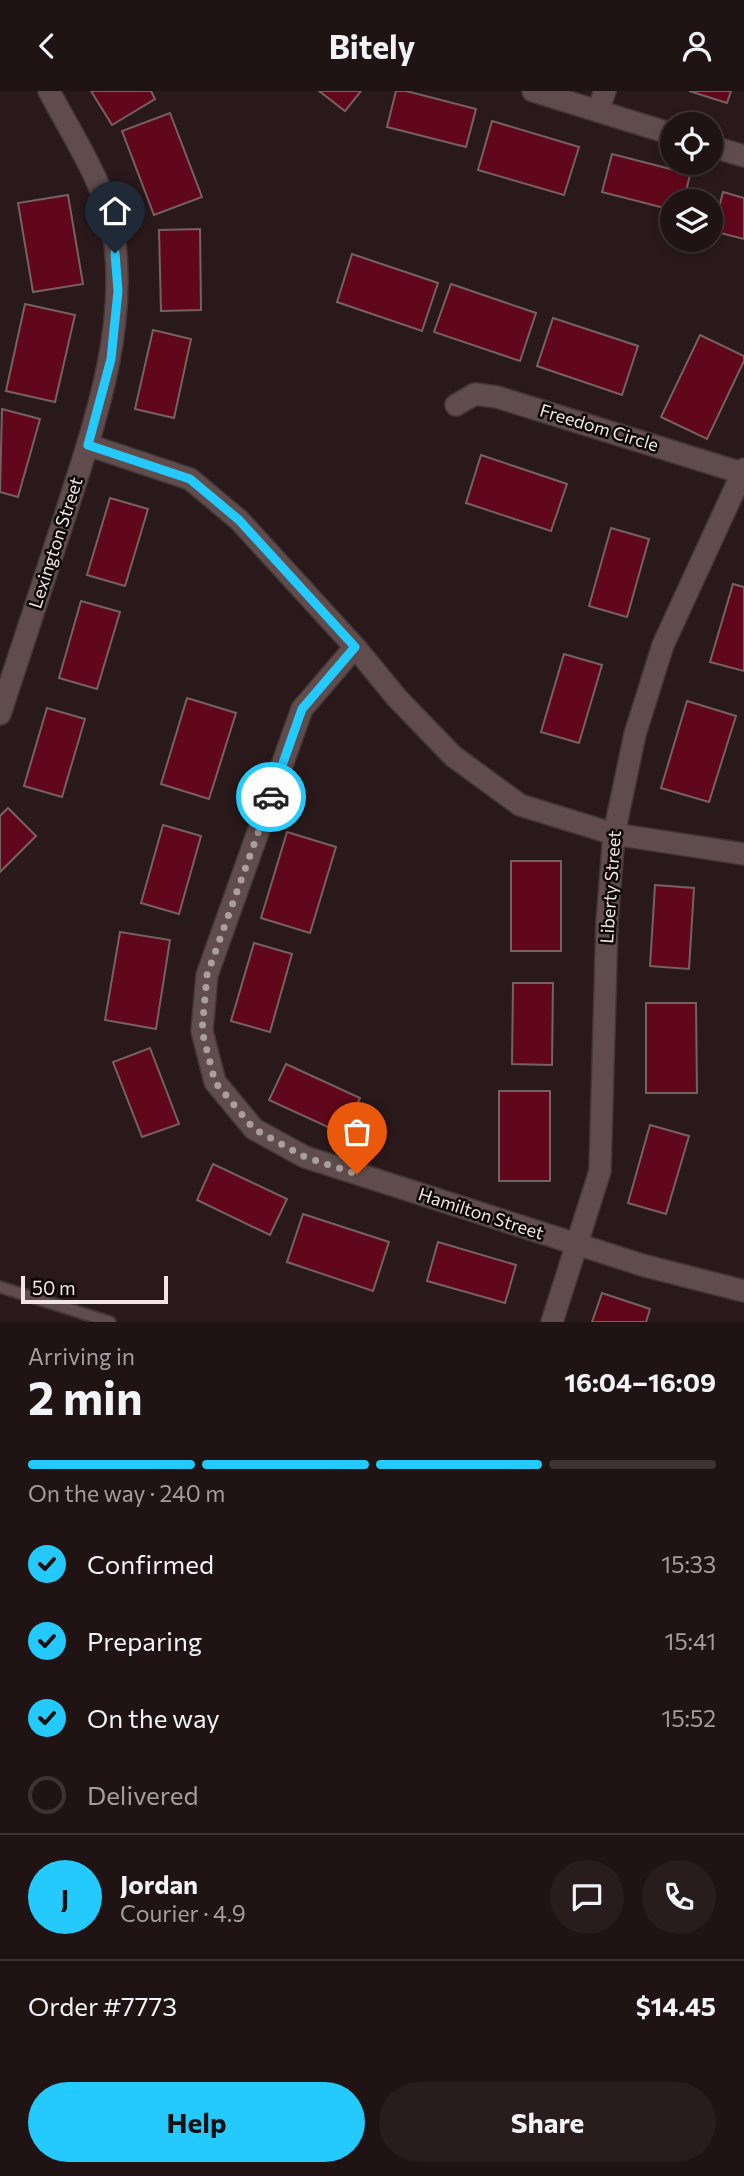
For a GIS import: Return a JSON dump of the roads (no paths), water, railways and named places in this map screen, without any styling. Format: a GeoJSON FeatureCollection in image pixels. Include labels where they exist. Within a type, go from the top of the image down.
{"type":"FeatureCollection","features":[{"type":"Feature","properties":{"kind":"street","name":"Lexington Street"},"geometry":{"type":"LineString","coordinates":[[0,714],[88,445],[111,359],[118,291],[114,234],[99,186],[49,91]]}},
{"type":"Feature","properties":{"kind":"street"},"geometry":{"type":"LineString","coordinates":[[533,91],[602,101],[660,128]]}},
{"type":"Feature","properties":{"kind":"street"},"geometry":{"type":"LineString","coordinates":[[723,150],[744,156]]}},
{"type":"Feature","properties":{"kind":"street","name":"Freedom Circle"},"geometry":{"type":"LineString","coordinates":[[456,405],[475,394],[497,397],[743,471]]}},
{"type":"Feature","properties":{"kind":"street"},"geometry":{"type":"LineString","coordinates":[[88,445],[190,479],[239,520],[355,647],[397,698],[453,756],[520,805],[614,834],[744,854]]}},
{"type":"Feature","properties":{"kind":"street","name":"Liberty Street"},"geometry":{"type":"LineString","coordinates":[[552,1322],[600,1171],[607,922],[614,834],[635,734],[663,645],[743,471]]}},
{"type":"Feature","properties":{"kind":"street","name":"Hamilton Street"},"geometry":{"type":"LineString","coordinates":[[355,647],[302,709],[207,975],[202,1031],[215,1082],[254,1129],[305,1157],[642,1265],[744,1291]]}},
{"type":"Feature","properties":{"kind":"lane"},"geometry":{"type":"LineString","coordinates":[[0,1287],[110,1322]]}}]}
